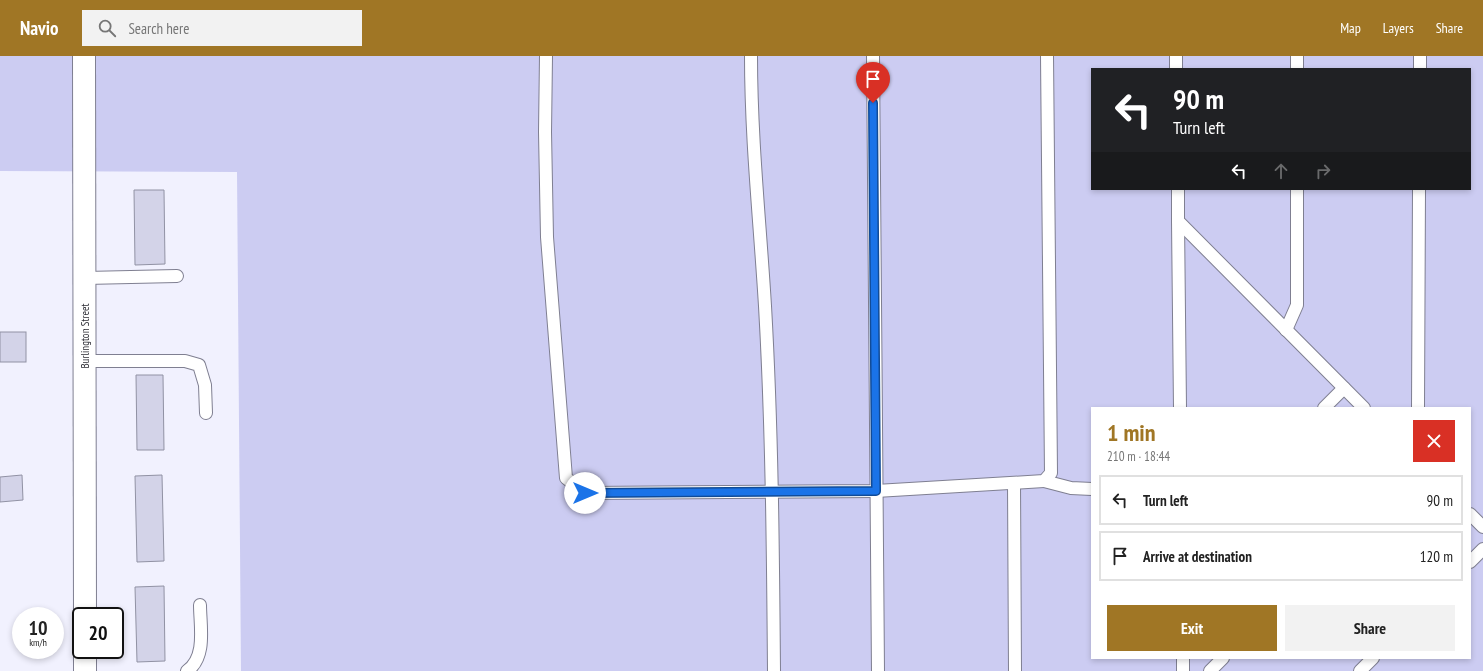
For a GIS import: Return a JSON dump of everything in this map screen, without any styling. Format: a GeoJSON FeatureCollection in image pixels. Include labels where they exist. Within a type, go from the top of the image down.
{"type":"FeatureCollection","features":[{"type":"Feature","properties":{"kind":"street","name":"Burlington Street"},"geometry":{"type":"LineString","coordinates":[[84,56],[85,607]]}},
{"type":"Feature","properties":{"kind":"street"},"geometry":{"type":"LineString","coordinates":[[85,659],[85,671]]}},
{"type":"Feature","properties":{"kind":"lane"},"geometry":{"type":"LineString","coordinates":[[546,56],[544,132],[547,237],[566,478],[585,493],[876,491],[1044,482],[1071,488],[1091,489]]}},
{"type":"Feature","properties":{"kind":"lane"},"geometry":{"type":"LineString","coordinates":[[751,56],[751,104],[765,307],[772,492],[774,671]]}},
{"type":"Feature","properties":{"kind":"lane"},"geometry":{"type":"LineString","coordinates":[[873,56],[878,671]]}},
{"type":"Feature","properties":{"kind":"lane"},"geometry":{"type":"LineString","coordinates":[[1044,482],[1051,473],[1047,56]]}},
{"type":"Feature","properties":{"kind":"lane"},"geometry":{"type":"LineString","coordinates":[[1176,56],[1176,68]]}},
{"type":"Feature","properties":{"kind":"lane"},"geometry":{"type":"LineString","coordinates":[[1297,56],[1297,68]]}},
{"type":"Feature","properties":{"kind":"lane"},"geometry":{"type":"LineString","coordinates":[[1420,56],[1420,68]]}},
{"type":"Feature","properties":{"kind":"lane"},"geometry":{"type":"LineString","coordinates":[[1178,190],[1180,407]]}},
{"type":"Feature","properties":{"kind":"lane"},"geometry":{"type":"LineString","coordinates":[[1286,330],[1297,305],[1297,190]]}},
{"type":"Feature","properties":{"kind":"lane"},"geometry":{"type":"LineString","coordinates":[[1418,407],[1419,190]]}},
{"type":"Feature","properties":{"kind":"lane"},"geometry":{"type":"LineString","coordinates":[[1178,221],[1363,407]]}},
{"type":"Feature","properties":{"kind":"lane"},"geometry":{"type":"LineString","coordinates":[[85,278],[177,276]]}},
{"type":"Feature","properties":{"kind":"lane"},"geometry":{"type":"LineString","coordinates":[[85,361],[185,361],[199,365],[205,385],[206,413]]}},
{"type":"Feature","properties":{"kind":"lane"},"geometry":{"type":"LineString","coordinates":[[1325,407],[1344,388]]}},
{"type":"Feature","properties":{"kind":"lane"},"geometry":{"type":"LineString","coordinates":[[1014,483],[1015,671]]}},
{"type":"Feature","properties":{"kind":"lane"},"geometry":{"type":"LineString","coordinates":[[1471,515],[1483,527]]}},
{"type":"Feature","properties":{"kind":"lane"},"geometry":{"type":"LineString","coordinates":[[1471,561],[1483,549]]}},
{"type":"Feature","properties":{"kind":"lane"},"geometry":{"type":"LineString","coordinates":[[187,671],[194,666],[201,648],[200,605]]}},
{"type":"Feature","properties":{"kind":"lane"},"geometry":{"type":"LineString","coordinates":[[1183,659],[1183,671]]}},
{"type":"Feature","properties":{"kind":"lane"},"geometry":{"type":"LineString","coordinates":[[1210,671],[1222,659]]}},
{"type":"Feature","properties":{"kind":"lane"},"geometry":{"type":"LineString","coordinates":[[1360,671],[1372,659]]}},
{"type":"Feature","properties":{"kind":"shaded area"},"geometry":{"type":"Polygon","coordinates":[[[0,56],[1483,56],[1483,671],[241,671],[237,172],[0,171],[0,56]]]}},
{"type":"Feature","properties":{"kind":"building"},"geometry":{"type":"Polygon","coordinates":[[[134,190],[164,190],[165,264],[135,265],[134,190]]]}},
{"type":"Feature","properties":{"kind":"building"},"geometry":{"type":"Polygon","coordinates":[[[0,332],[26,332],[26,362],[0,362],[0,332]]]}},
{"type":"Feature","properties":{"kind":"building"},"geometry":{"type":"Polygon","coordinates":[[[136,375],[163,375],[164,450],[137,450],[136,375]]]}},
{"type":"Feature","properties":{"kind":"building"},"geometry":{"type":"Polygon","coordinates":[[[22,475],[23,500],[0,502],[0,477],[22,475]]]}},
{"type":"Feature","properties":{"kind":"building"},"geometry":{"type":"Polygon","coordinates":[[[162,475],[164,561],[137,562],[135,476],[162,475]]]}},
{"type":"Feature","properties":{"kind":"building"},"geometry":{"type":"Polygon","coordinates":[[[164,586],[165,661],[137,662],[135,587],[164,586]]]}},
{"type":"Feature","properties":{"kind":"route"},"geometry":{"type":"LineString","coordinates":[[585,493],[876,491],[873,103]]}}]}
